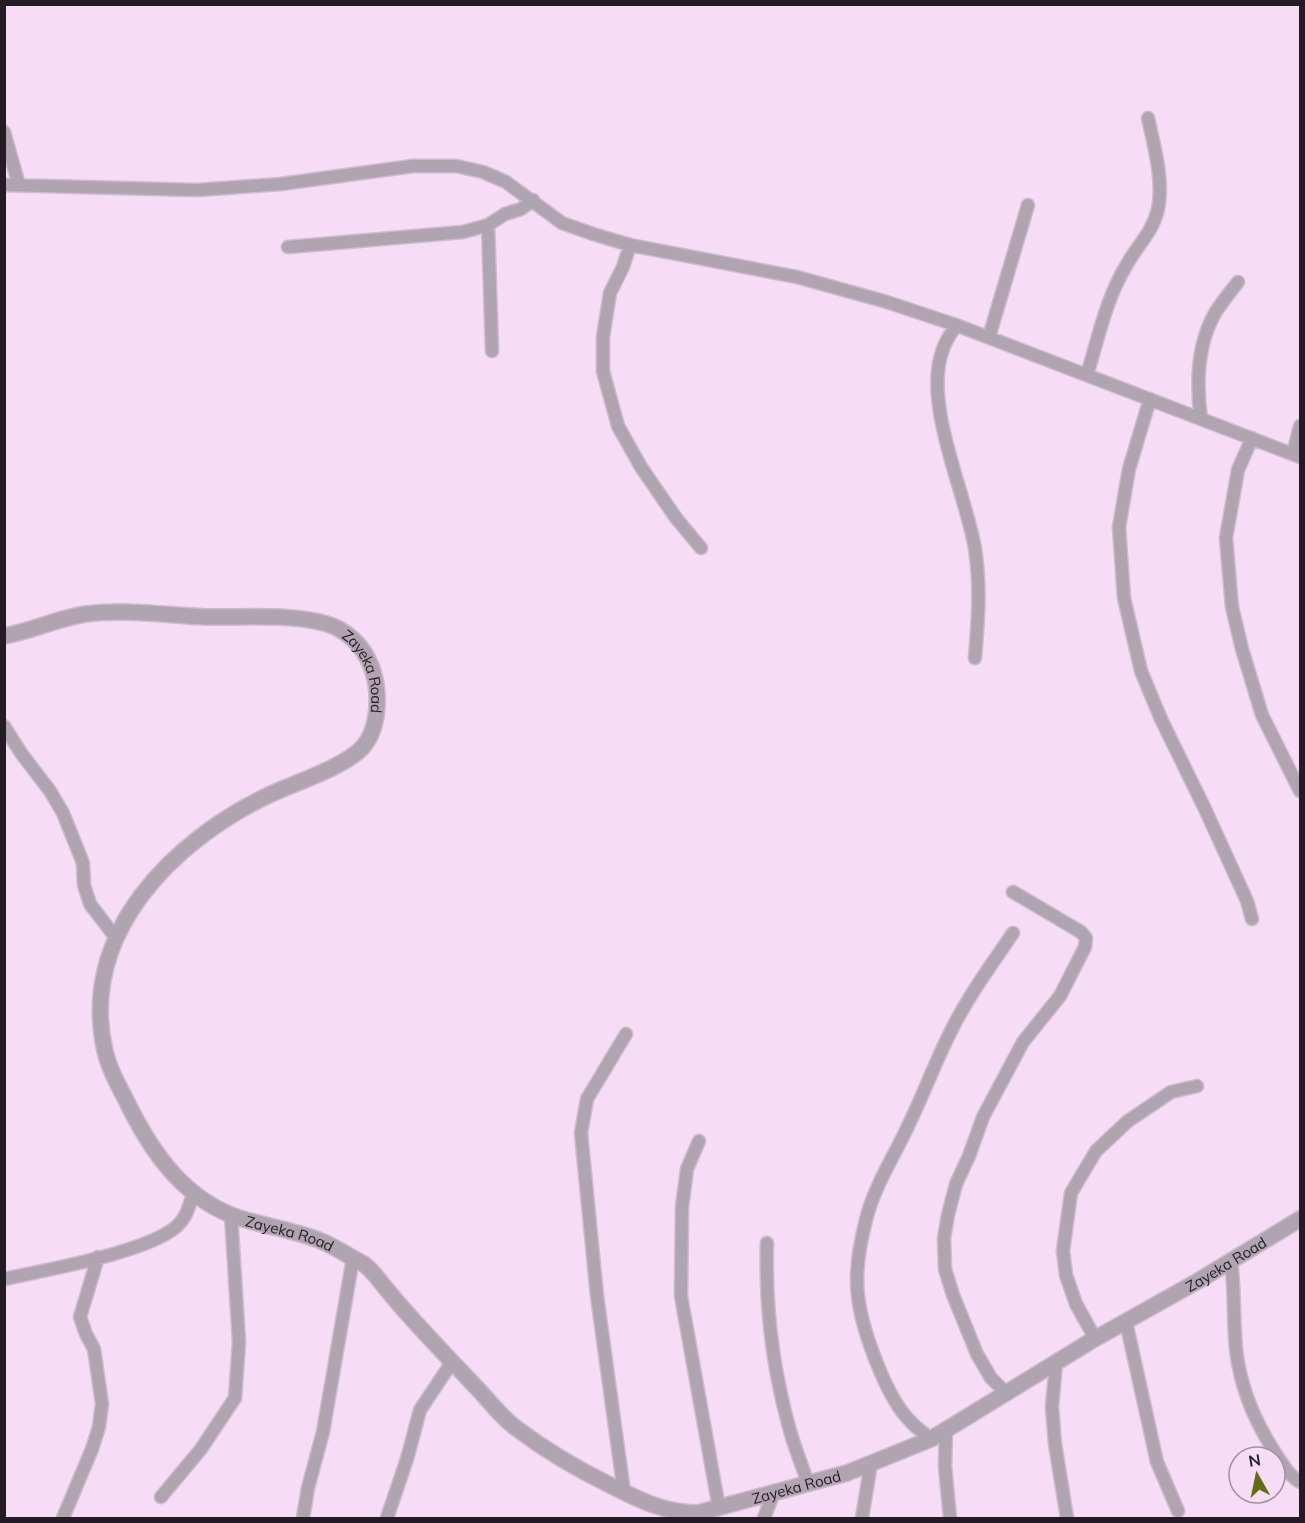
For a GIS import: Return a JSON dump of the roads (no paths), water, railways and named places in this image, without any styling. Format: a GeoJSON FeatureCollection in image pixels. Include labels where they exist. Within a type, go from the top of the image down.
{"type":"FeatureCollection","features":[{"type":"Feature","properties":{"kind":"street"},"geometry":{"type":"LineString","coordinates":[[1087,375],[1109,302],[1126,265],[1147,235],[1158,209],[1159,169],[1148,118]]}},
{"type":"Feature","properties":{"kind":"street"},"geometry":{"type":"LineString","coordinates":[[4,132],[19,185]]}},
{"type":"Feature","properties":{"kind":"street"},"geometry":{"type":"LineString","coordinates":[[4,185],[198,190],[281,184],[413,166],[456,166],[483,172],[506,182],[562,223],[630,245],[797,278],[887,302],[956,325],[1297,455],[1300,426]]}},
{"type":"Feature","properties":{"kind":"street"},"geometry":{"type":"LineString","coordinates":[[288,247],[463,232],[488,225],[505,214],[521,209],[533,200]]}},
{"type":"Feature","properties":{"kind":"street"},"geometry":{"type":"LineString","coordinates":[[989,338],[1028,205]]}},
{"type":"Feature","properties":{"kind":"street"},"geometry":{"type":"LineString","coordinates":[[488,225],[492,351]]}},
{"type":"Feature","properties":{"kind":"street"},"geometry":{"type":"LineString","coordinates":[[630,245],[623,267],[610,293],[603,337],[603,371],[618,426],[670,510],[701,548]]}},
{"type":"Feature","properties":{"kind":"street"},"geometry":{"type":"LineString","coordinates":[[1201,419],[1197,390],[1204,338],[1215,314],[1238,282]]}},
{"type":"Feature","properties":{"kind":"street"},"geometry":{"type":"LineString","coordinates":[[956,325],[943,349],[938,394],[958,487],[975,547],[980,592],[975,658]]}},
{"type":"Feature","properties":{"kind":"street"},"geometry":{"type":"LineString","coordinates":[[1150,399],[1129,469],[1119,527],[1124,598],[1141,671],[1161,719],[1247,901],[1252,919]]}},
{"type":"Feature","properties":{"kind":"street"},"geometry":{"type":"LineString","coordinates":[[1252,438],[1238,470],[1226,538],[1232,607],[1262,715],[1300,791]]}},
{"type":"Feature","properties":{"kind":"street","name":"Zayeka Road"},"geometry":{"type":"LineString","coordinates":[[4,636],[83,614],[119,611],[323,622],[343,631],[364,652],[372,665],[378,700],[375,722],[361,749],[333,766],[236,813],[183,850],[152,881],[116,938],[107,962],[101,995],[102,1036],[106,1056],[138,1126],[170,1172],[193,1194],[231,1215],[320,1240],[366,1265],[452,1362],[512,1425],[566,1461],[660,1514],[698,1513],[846,1473],[931,1439],[1095,1338],[1232,1261],[1300,1219]]}},
{"type":"Feature","properties":{"kind":"street"},"geometry":{"type":"LineString","coordinates":[[4,726],[21,753],[50,790],[63,813],[83,863],[84,885],[90,904],[116,938]]}},
{"type":"Feature","properties":{"kind":"street"},"geometry":{"type":"LineString","coordinates":[[1007,1394],[991,1378],[977,1354],[960,1315],[945,1269],[946,1227],[956,1184],[983,1117],[1023,1042],[1060,996],[1085,947],[1086,938],[1081,932],[1013,892]]}},
{"type":"Feature","properties":{"kind":"street"},"geometry":{"type":"LineString","coordinates":[[931,1439],[908,1420],[892,1396],[868,1341],[858,1296],[858,1265],[866,1218],[937,1060],[966,1005],[1013,933]]}},
{"type":"Feature","properties":{"kind":"street"},"geometry":{"type":"LineString","coordinates":[[624,1492],[597,1296],[581,1133],[587,1099],[626,1034]]}},
{"type":"Feature","properties":{"kind":"street"},"geometry":{"type":"LineString","coordinates":[[1095,1338],[1076,1304],[1066,1275],[1063,1251],[1071,1193],[1096,1151],[1128,1121],[1171,1092],[1197,1086]]}},
{"type":"Feature","properties":{"kind":"street"},"geometry":{"type":"LineString","coordinates":[[699,1141],[687,1169],[682,1207],[681,1296],[719,1508]]}},
{"type":"Feature","properties":{"kind":"street"},"geometry":{"type":"LineString","coordinates":[[4,1279],[98,1257],[159,1238],[176,1228],[187,1215],[193,1194]]}},
{"type":"Feature","properties":{"kind":"street"},"geometry":{"type":"LineString","coordinates":[[161,1497],[201,1449],[235,1398],[239,1342],[231,1215]]}},
{"type":"Feature","properties":{"kind":"street"},"geometry":{"type":"LineString","coordinates":[[767,1243],[766,1284],[773,1350],[790,1431],[808,1483]]}},
{"type":"Feature","properties":{"kind":"street"},"geometry":{"type":"LineString","coordinates":[[63,1518],[92,1449],[102,1404],[94,1349],[80,1317],[98,1257]]}},
{"type":"Feature","properties":{"kind":"street"},"geometry":{"type":"LineString","coordinates":[[303,1518],[308,1488],[323,1432],[353,1258]]}},
{"type":"Feature","properties":{"kind":"street"},"geometry":{"type":"LineString","coordinates":[[1232,1261],[1235,1285],[1236,1350],[1250,1407],[1262,1433],[1287,1470],[1300,1482]]}},
{"type":"Feature","properties":{"kind":"street"},"geometry":{"type":"LineString","coordinates":[[1126,1322],[1157,1462],[1178,1511]]}},
{"type":"Feature","properties":{"kind":"street"},"geometry":{"type":"LineString","coordinates":[[387,1518],[407,1459],[420,1410],[452,1362]]}},
{"type":"Feature","properties":{"kind":"street"},"geometry":{"type":"LineString","coordinates":[[1056,1363],[1052,1407],[1055,1444],[1067,1518]]}},
{"type":"Feature","properties":{"kind":"street"},"geometry":{"type":"LineString","coordinates":[[946,1430],[945,1466],[950,1518]]}},
{"type":"Feature","properties":{"kind":"street"},"geometry":{"type":"LineString","coordinates":[[862,1518],[871,1463]]}},
{"type":"Feature","properties":{"kind":"street"},"geometry":{"type":"LineString","coordinates":[[764,1518],[774,1492]]}}]}
